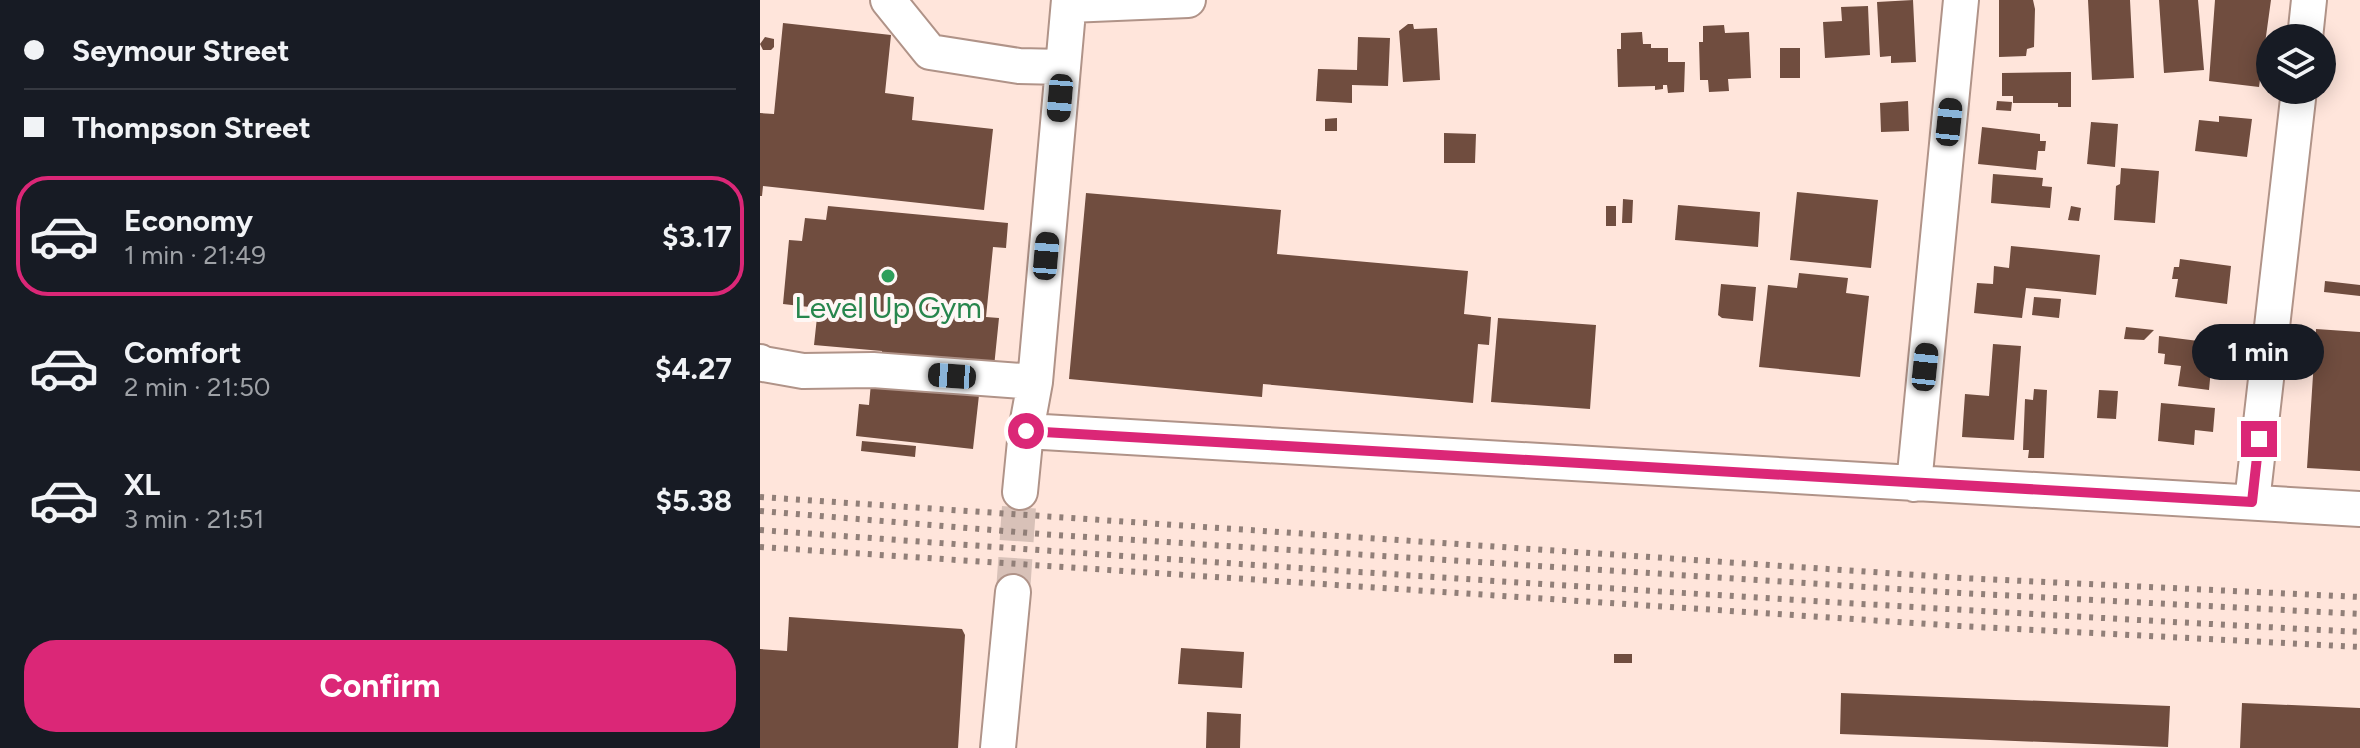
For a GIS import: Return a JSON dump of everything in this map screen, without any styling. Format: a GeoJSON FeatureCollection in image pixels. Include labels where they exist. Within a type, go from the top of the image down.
{"type":"FeatureCollection","features":[{"type":"Feature","properties":{"kind":"street"},"geometry":{"type":"LineString","coordinates":[[888,0],[930,52],[1019,66],[1063,67]]}},
{"type":"Feature","properties":{"kind":"street"},"geometry":{"type":"LineString","coordinates":[[1020,492],[1035,382],[1069,3],[1188,0]]}},
{"type":"Feature","properties":{"kind":"street"},"geometry":{"type":"LineString","coordinates":[[1914,484],[1961,0]]}},
{"type":"Feature","properties":{"kind":"street"},"geometry":{"type":"LineString","coordinates":[[2306,24],[2309,0]]}},
{"type":"Feature","properties":{"kind":"street"},"geometry":{"type":"LineString","coordinates":[[2252,502],[2297,104]]}},
{"type":"Feature","properties":{"kind":"street"},"geometry":{"type":"LineString","coordinates":[[760,362],[803,371],[873,370],[1035,382]]}},
{"type":"Feature","properties":{"kind":"street"},"geometry":{"type":"LineString","coordinates":[[1026,431],[2360,509]]}},
{"type":"Feature","properties":{"kind":"street"},"geometry":{"type":"LineString","coordinates":[[998,748],[1013,592]]}},
{"type":"Feature","properties":{"kind":"building"},"geometry":{"type":"Polygon","coordinates":[[[1913,0],[1916,62],[1891,63],[1891,56],[1880,57],[1877,2],[1913,0]]]}},
{"type":"Feature","properties":{"kind":"building"},"geometry":{"type":"Polygon","coordinates":[[[1999,0],[2033,0],[2034,47],[2027,49],[2026,56],[1999,57],[1999,0]]]}},
{"type":"Feature","properties":{"kind":"building"},"geometry":{"type":"Polygon","coordinates":[[[2088,0],[2130,0],[2134,78],[2092,80],[2088,0]]]}},
{"type":"Feature","properties":{"kind":"building"},"geometry":{"type":"Polygon","coordinates":[[[2159,0],[2198,0],[2204,70],[2164,73],[2159,0]]]}},
{"type":"Feature","properties":{"kind":"building"},"geometry":{"type":"Polygon","coordinates":[[[2215,0],[2271,0],[2268,24],[2256,24],[2256,87],[2209,81],[2215,0]]]}},
{"type":"Feature","properties":{"kind":"building"},"geometry":{"type":"Polygon","coordinates":[[[1868,6],[1870,55],[1825,58],[1823,22],[1842,21],[1841,7],[1868,6]]]}},
{"type":"Feature","properties":{"kind":"building"},"geometry":{"type":"Polygon","coordinates":[[[783,23],[891,35],[885,93],[914,97],[912,120],[993,129],[984,210],[763,186],[760,196],[760,113],[774,114],[783,23]]]}},
{"type":"Feature","properties":{"kind":"building"},"geometry":{"type":"Polygon","coordinates":[[[1413,24],[1414,29],[1437,28],[1440,80],[1403,82],[1399,31],[1413,24]]]}},
{"type":"Feature","properties":{"kind":"building"},"geometry":{"type":"Polygon","coordinates":[[[1724,25],[1725,33],[1749,32],[1751,78],[1728,79],[1729,91],[1709,92],[1708,80],[1700,80],[1699,42],[1703,42],[1703,26],[1724,25]]]}},
{"type":"Feature","properties":{"kind":"building"},"geometry":{"type":"Polygon","coordinates":[[[1642,32],[1643,44],[1651,44],[1651,48],[1668,48],[1668,62],[1685,62],[1684,92],[1668,93],[1667,85],[1655,90],[1655,86],[1618,87],[1617,49],[1621,49],[1621,33],[1642,32]]]}},
{"type":"Feature","properties":{"kind":"building"},"geometry":{"type":"Polygon","coordinates":[[[765,37],[774,39],[771,50],[763,50],[760,44],[765,37]]]}},
{"type":"Feature","properties":{"kind":"building"},"geometry":{"type":"Polygon","coordinates":[[[1358,37],[1390,38],[1388,86],[1352,85],[1352,103],[1316,101],[1318,69],[1357,70],[1358,37]]]}},
{"type":"Feature","properties":{"kind":"building"},"geometry":{"type":"Polygon","coordinates":[[[1780,48],[1800,48],[1800,78],[1780,78],[1780,48]]]}},
{"type":"Feature","properties":{"kind":"building"},"geometry":{"type":"Polygon","coordinates":[[[2071,72],[2071,107],[2058,107],[2058,103],[2013,103],[2013,96],[2002,96],[2002,73],[2071,72]]]}},
{"type":"Feature","properties":{"kind":"building"},"geometry":{"type":"Polygon","coordinates":[[[1908,101],[1909,131],[1881,132],[1880,103],[1908,101]]]}},
{"type":"Feature","properties":{"kind":"building"},"geometry":{"type":"Polygon","coordinates":[[[1997,101],[2012,102],[2011,111],[1996,110],[1997,101]]]}},
{"type":"Feature","properties":{"kind":"building"},"geometry":{"type":"Polygon","coordinates":[[[2219,116],[2252,119],[2247,157],[2195,151],[2199,120],[2219,122],[2219,116]]]}},
{"type":"Feature","properties":{"kind":"building"},"geometry":{"type":"Polygon","coordinates":[[[1337,118],[1337,131],[1325,131],[1325,119],[1337,118]]]}},
{"type":"Feature","properties":{"kind":"building"},"geometry":{"type":"Polygon","coordinates":[[[2091,122],[2118,124],[2115,167],[2087,164],[2091,122]]]}},
{"type":"Feature","properties":{"kind":"building"},"geometry":{"type":"Polygon","coordinates":[[[1982,127],[2040,134],[2040,141],[2046,141],[2045,151],[2038,151],[2036,170],[1978,164],[1982,127]]]}},
{"type":"Feature","properties":{"kind":"building"},"geometry":{"type":"Polygon","coordinates":[[[1444,133],[1476,134],[1475,163],[1444,163],[1444,133]]]}},
{"type":"Feature","properties":{"kind":"building"},"geometry":{"type":"Polygon","coordinates":[[[2121,168],[2159,171],[2155,223],[2114,220],[2116,186],[2120,184],[2121,168]]]}},
{"type":"Feature","properties":{"kind":"building"},"geometry":{"type":"Polygon","coordinates":[[[1993,174],[2043,178],[2042,186],[2052,187],[2050,208],[1991,203],[1993,174]]]}},
{"type":"Feature","properties":{"kind":"building"},"geometry":{"type":"Polygon","coordinates":[[[1797,192],[1878,200],[1871,268],[1790,260],[1797,192]]]}},
{"type":"Feature","properties":{"kind":"building"},"geometry":{"type":"Polygon","coordinates":[[[1086,193],[1281,210],[1277,254],[1468,271],[1464,314],[1491,317],[1489,345],[1478,344],[1473,403],[1263,384],[1262,397],[1069,379],[1086,193]]]}},
{"type":"Feature","properties":{"kind":"building"},"geometry":{"type":"Polygon","coordinates":[[[1623,199],[1633,200],[1632,223],[1622,223],[1623,199]]]}},
{"type":"Feature","properties":{"kind":"building"},"geometry":{"type":"Polygon","coordinates":[[[1678,205],[1760,212],[1758,247],[1675,240],[1678,205]]]}},
{"type":"Feature","properties":{"kind":"building","name":"Level Up Gym"},"geometry":{"type":"Polygon","coordinates":[[[828,206],[1008,223],[1006,248],[993,247],[986,317],[999,318],[994,367],[882,356],[882,351],[814,345],[818,308],[783,304],[789,240],[802,241],[805,218],[826,220],[828,206]]]}},
{"type":"Feature","properties":{"kind":"building"},"geometry":{"type":"Polygon","coordinates":[[[1606,206],[1616,206],[1616,226],[1606,226],[1606,206]]]}},
{"type":"Feature","properties":{"kind":"building"},"geometry":{"type":"Polygon","coordinates":[[[2071,206],[2081,208],[2079,221],[2068,220],[2071,206]]]}},
{"type":"Feature","properties":{"kind":"building"},"geometry":{"type":"Polygon","coordinates":[[[2011,246],[2100,255],[2096,295],[2026,288],[2022,318],[1974,313],[1977,283],[1993,284],[1994,266],[2009,268],[2011,246]]]}},
{"type":"Feature","properties":{"kind":"building"},"geometry":{"type":"Polygon","coordinates":[[[2180,259],[2231,266],[2227,304],[2175,297],[2178,279],[2172,279],[2174,267],[2179,267],[2180,259]]]}},
{"type":"Feature","properties":{"kind":"building"},"geometry":{"type":"Polygon","coordinates":[[[1799,273],[1848,278],[1846,293],[1869,296],[1860,377],[1759,367],[1768,285],[1797,288],[1799,273]]]}},
{"type":"Feature","properties":{"kind":"building"},"geometry":{"type":"Polygon","coordinates":[[[2325,281],[2360,285],[2360,296],[2324,292],[2325,281]]]}},
{"type":"Feature","properties":{"kind":"building"},"geometry":{"type":"Polygon","coordinates":[[[1721,284],[1756,287],[1753,321],[1718,315],[1721,284]]]}},
{"type":"Feature","properties":{"kind":"building"},"geometry":{"type":"Polygon","coordinates":[[[2034,297],[2061,299],[2059,318],[2032,315],[2034,297]]]}},
{"type":"Feature","properties":{"kind":"building"},"geometry":{"type":"Polygon","coordinates":[[[1498,318],[1596,325],[1590,409],[1491,402],[1498,318]]]}},
{"type":"Feature","properties":{"kind":"building"},"geometry":{"type":"Polygon","coordinates":[[[2126,327],[2154,330],[2144,340],[2124,339],[2126,327]]]}},
{"type":"Feature","properties":{"kind":"building"},"geometry":{"type":"Polygon","coordinates":[[[2316,329],[2360,332],[2360,471],[2307,468],[2316,329]]]}},
{"type":"Feature","properties":{"kind":"building"},"geometry":{"type":"Polygon","coordinates":[[[2159,336],[2222,344],[2219,370],[2211,369],[2209,390],[2178,386],[2181,366],[2164,364],[2165,354],[2158,353],[2159,336]]]}},
{"type":"Feature","properties":{"kind":"building"},"geometry":{"type":"Polygon","coordinates":[[[1993,344],[2021,346],[2014,440],[1962,437],[1965,394],[1989,396],[1993,344]]]}},
{"type":"Feature","properties":{"kind":"building"},"geometry":{"type":"Polygon","coordinates":[[[871,383],[979,395],[973,449],[856,436],[859,404],[869,405],[871,383]]]}},
{"type":"Feature","properties":{"kind":"building"},"geometry":{"type":"Polygon","coordinates":[[[2034,389],[2047,390],[2044,458],[2028,458],[2029,450],[2023,450],[2025,399],[2033,400],[2034,389]]]}},
{"type":"Feature","properties":{"kind":"building"},"geometry":{"type":"Polygon","coordinates":[[[2099,390],[2118,391],[2116,419],[2097,418],[2099,390]]]}},
{"type":"Feature","properties":{"kind":"building"},"geometry":{"type":"Polygon","coordinates":[[[2161,403],[2215,408],[2213,432],[2195,430],[2194,445],[2158,441],[2161,403]]]}},
{"type":"Feature","properties":{"kind":"building"},"geometry":{"type":"Polygon","coordinates":[[[862,441],[916,446],[915,457],[861,451],[862,441]]]}},
{"type":"Feature","properties":{"kind":"building"},"geometry":{"type":"Polygon","coordinates":[[[789,617],[962,629],[965,635],[958,748],[760,748],[760,649],[787,651],[789,617]]]}},
{"type":"Feature","properties":{"kind":"building"},"geometry":{"type":"Polygon","coordinates":[[[1181,648],[1244,652],[1242,688],[1178,684],[1181,648]]]}},
{"type":"Feature","properties":{"kind":"building"},"geometry":{"type":"Polygon","coordinates":[[[1614,654],[1632,654],[1632,663],[1614,663],[1614,654]]]}},
{"type":"Feature","properties":{"kind":"building"},"geometry":{"type":"Polygon","coordinates":[[[1841,693],[2170,706],[2168,747],[1840,734],[1841,693]]]}},
{"type":"Feature","properties":{"kind":"building"},"geometry":{"type":"Polygon","coordinates":[[[2242,703],[2360,708],[2360,748],[2240,748],[2242,703]]]}},
{"type":"Feature","properties":{"kind":"building"},"geometry":{"type":"Polygon","coordinates":[[[1207,712],[1241,714],[1240,748],[1206,748],[1207,712]]]}},
{"type":"Feature","properties":{"kind":"tunnel"},"geometry":{"type":"LineString","coordinates":[[1013,592],[1020,492]]}},
{"type":"Feature","properties":{"kind":"railway"},"geometry":{"type":"LineString","coordinates":[[760,497],[1961,578],[2360,597]]}},
{"type":"Feature","properties":{"kind":"railway"},"geometry":{"type":"LineString","coordinates":[[760,511],[1041,534],[1960,593],[2360,614]]}},
{"type":"Feature","properties":{"kind":"railway"},"geometry":{"type":"LineString","coordinates":[[760,530],[1560,585],[2360,632]]}},
{"type":"Feature","properties":{"kind":"railway"},"geometry":{"type":"LineString","coordinates":[[760,547],[1959,626],[2360,647]]}},
{"type":"Feature","properties":{"kind":"place","name":"Level Up Gym"},"geometry":{"type":"Point","coordinates":[888,276]}},
{"type":"Feature","properties":{"kind":"route"},"geometry":{"type":"LineString","coordinates":[[1026,431],[2252,502],[2259,439]]}}]}
